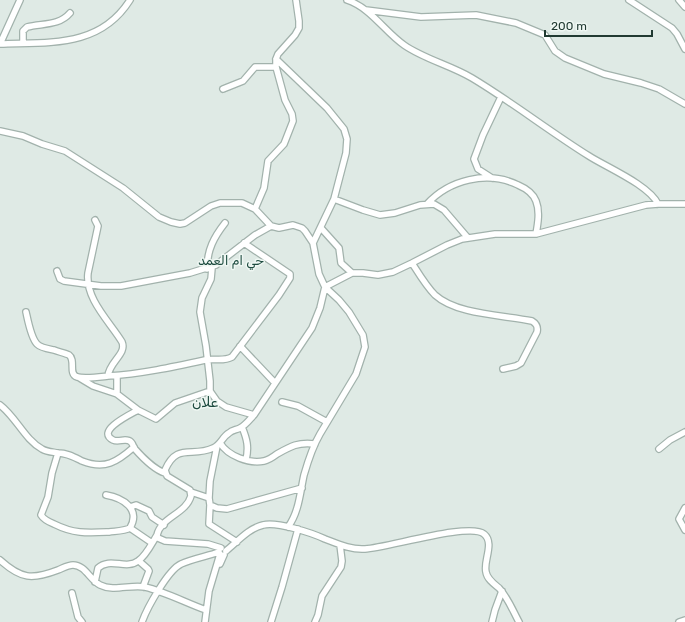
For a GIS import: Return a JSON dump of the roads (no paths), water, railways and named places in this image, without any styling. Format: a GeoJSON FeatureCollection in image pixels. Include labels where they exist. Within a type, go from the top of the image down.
{"type":"FeatureCollection","features":[{"type":"Feature","properties":{"kind":"street"},"geometry":{"type":"LineString","coordinates":[[20,0],[0,44],[61,42],[85,36],[100,30],[113,20],[130,0]]}},
{"type":"Feature","properties":{"kind":"street"},"geometry":{"type":"LineString","coordinates":[[255,209],[264,188],[268,161],[284,144],[293,121],[292,114],[285,100],[276,67],[276,59],[278,54],[295,35],[299,28],[300,21],[296,0]]}},
{"type":"Feature","properties":{"kind":"street"},"geometry":{"type":"LineString","coordinates":[[347,0],[366,10],[392,36],[405,46],[458,70],[589,156],[641,187],[653,196],[658,204]]}},
{"type":"Feature","properties":{"kind":"street"},"geometry":{"type":"LineString","coordinates":[[630,0],[672,28],[685,49]]}},
{"type":"Feature","properties":{"kind":"street"},"geometry":{"type":"LineString","coordinates":[[679,0],[685,7]]}},
{"type":"Feature","properties":{"kind":"street"},"geometry":{"type":"LineString","coordinates":[[366,10],[421,17],[476,15],[516,23],[543,34],[554,51],[564,58],[604,74],[659,89],[685,104]]}},
{"type":"Feature","properties":{"kind":"street"},"geometry":{"type":"LineString","coordinates":[[23,43],[23,31],[27,27],[59,21],[70,13]]}},
{"type":"Feature","properties":{"kind":"street"},"geometry":{"type":"LineString","coordinates":[[276,59],[327,108],[345,132],[347,143],[346,153],[334,199],[313,243]]}},
{"type":"Feature","properties":{"kind":"street"},"geometry":{"type":"LineString","coordinates":[[223,89],[245,80],[252,68],[276,67]]}},
{"type":"Feature","properties":{"kind":"street"},"geometry":{"type":"LineString","coordinates":[[492,178],[476,167],[474,159],[483,135],[501,97]]}},
{"type":"Feature","properties":{"kind":"street"},"geometry":{"type":"LineString","coordinates":[[0,131],[23,136],[65,151],[122,188],[158,217],[175,224],[185,223],[211,206],[220,203],[242,203],[255,209],[271,226],[278,228],[290,225],[298,226],[305,231],[313,243],[319,274],[325,287],[349,312],[360,329],[365,343],[364,353],[356,374],[315,444],[305,472],[297,507],[288,527]]}},
{"type":"Feature","properties":{"kind":"street"},"geometry":{"type":"LineString","coordinates":[[427,204],[435,196],[452,186],[478,178],[492,178],[512,182],[529,192],[535,198],[539,214],[536,234]]}},
{"type":"Feature","properties":{"kind":"street"},"geometry":{"type":"LineString","coordinates":[[334,199],[380,215],[427,204],[437,205],[444,210],[468,238]]}},
{"type":"Feature","properties":{"kind":"street"},"geometry":{"type":"LineString","coordinates":[[165,473],[167,466],[176,454],[206,451],[218,445],[228,433],[242,427],[254,415],[312,328],[320,308],[325,287],[352,273],[382,275],[412,264],[447,245],[468,238],[505,233],[536,234],[641,207],[658,204],[685,204]]}},
{"type":"Feature","properties":{"kind":"street"},"geometry":{"type":"LineString","coordinates":[[94,220],[98,226],[88,273],[88,285],[94,300],[124,345],[122,352],[110,367],[108,376]]}},
{"type":"Feature","properties":{"kind":"street"},"geometry":{"type":"LineString","coordinates":[[224,223],[208,253],[211,279],[202,298],[200,312],[210,381],[210,391],[217,401],[226,407],[254,415]]}},
{"type":"Feature","properties":{"kind":"street"},"geometry":{"type":"LineString","coordinates":[[57,271],[62,280],[88,285],[114,286],[190,273],[210,268],[261,231],[271,226]]}},
{"type":"Feature","properties":{"kind":"street"},"geometry":{"type":"LineString","coordinates":[[321,228],[338,246],[340,250],[341,262],[352,273]]}},
{"type":"Feature","properties":{"kind":"street"},"geometry":{"type":"LineString","coordinates":[[77,377],[117,376],[150,372],[207,360],[225,360],[230,358],[279,295],[290,278],[290,274],[244,243]]}},
{"type":"Feature","properties":{"kind":"street"},"geometry":{"type":"LineString","coordinates":[[412,264],[428,288],[446,303],[474,311],[532,321],[536,324],[538,328],[537,332],[521,363],[504,369]]}},
{"type":"Feature","properties":{"kind":"street"},"geometry":{"type":"LineString","coordinates":[[26,312],[31,332],[37,344],[70,356],[72,360],[73,373],[77,377],[93,386],[117,394],[138,410],[156,419],[175,403],[210,391]]}},
{"type":"Feature","properties":{"kind":"street"},"geometry":{"type":"LineString","coordinates":[[240,346],[275,384]]}},
{"type":"Feature","properties":{"kind":"street"},"geometry":{"type":"LineString","coordinates":[[117,376],[117,394]]}},
{"type":"Feature","properties":{"kind":"street"},"geometry":{"type":"LineString","coordinates":[[282,402],[298,406],[327,422]]}},
{"type":"Feature","properties":{"kind":"street"},"geometry":{"type":"LineString","coordinates":[[0,405],[10,414],[25,433],[40,447],[47,451],[70,455],[91,464],[108,465],[120,459],[134,447]]}},
{"type":"Feature","properties":{"kind":"street"},"geometry":{"type":"LineString","coordinates":[[138,410],[116,423],[108,431],[113,440],[127,440],[131,442],[154,467],[188,488],[191,492],[209,498]]}},
{"type":"Feature","properties":{"kind":"street"},"geometry":{"type":"LineString","coordinates":[[242,427],[248,447],[246,460]]}},
{"type":"Feature","properties":{"kind":"street"},"geometry":{"type":"LineString","coordinates":[[659,449],[685,432]]}},
{"type":"Feature","properties":{"kind":"street"},"geometry":{"type":"LineString","coordinates":[[218,445],[229,454],[246,460],[263,461],[298,444],[315,444]]}},
{"type":"Feature","properties":{"kind":"street"},"geometry":{"type":"LineString","coordinates":[[218,445],[210,481],[208,522],[210,526],[237,542]]}},
{"type":"Feature","properties":{"kind":"street"},"geometry":{"type":"LineString","coordinates":[[58,453],[52,473],[48,497],[41,512],[43,518],[66,530],[79,533],[119,531],[130,528],[152,543]]}},
{"type":"Feature","properties":{"kind":"street"},"geometry":{"type":"LineString","coordinates":[[210,505],[216,508],[227,509],[302,488]]}},
{"type":"Feature","properties":{"kind":"street"},"geometry":{"type":"LineString","coordinates":[[95,582],[98,568],[104,564],[131,564],[139,561],[164,524],[185,507],[191,499],[191,492]]}},
{"type":"Feature","properties":{"kind":"street"},"geometry":{"type":"LineString","coordinates":[[106,495],[116,498],[132,509],[134,515],[130,528]]}},
{"type":"Feature","properties":{"kind":"street"},"geometry":{"type":"LineString","coordinates":[[130,507],[137,505],[145,508],[149,511],[152,517],[164,524]]}},
{"type":"Feature","properties":{"kind":"street"},"geometry":{"type":"LineString","coordinates":[[685,508],[679,519],[680,524],[685,530]]}},
{"type":"Feature","properties":{"kind":"street"},"geometry":{"type":"LineString","coordinates":[[142,622],[169,574],[179,564],[222,552],[248,533],[263,525],[271,524],[298,529],[355,549],[367,549],[435,535],[467,531],[479,532],[484,534],[488,539],[489,547],[486,573],[490,580],[502,591],[519,622]]}},
{"type":"Feature","properties":{"kind":"street"},"geometry":{"type":"LineString","coordinates":[[271,622],[298,529]]}},
{"type":"Feature","properties":{"kind":"street"},"geometry":{"type":"LineString","coordinates":[[157,535],[158,538],[165,541],[208,544],[222,552]]}},
{"type":"Feature","properties":{"kind":"street"},"geometry":{"type":"LineString","coordinates":[[315,622],[322,596],[341,567],[342,561],[340,545]]}},
{"type":"Feature","properties":{"kind":"street"},"geometry":{"type":"LineString","coordinates":[[207,621],[206,610],[209,591],[222,552]]}},
{"type":"Feature","properties":{"kind":"street"},"geometry":{"type":"LineString","coordinates":[[0,560],[17,573],[29,577],[44,575],[71,565],[76,566],[83,570],[95,582],[104,586],[143,587],[206,610]]}},
{"type":"Feature","properties":{"kind":"street"},"geometry":{"type":"LineString","coordinates":[[139,561],[149,571],[143,587]]}},
{"type":"Feature","properties":{"kind":"street"},"geometry":{"type":"LineString","coordinates":[[492,622],[502,591]]}},
{"type":"Feature","properties":{"kind":"street"},"geometry":{"type":"LineString","coordinates":[[72,593],[76,610],[82,622]]}},
{"type":"Feature","properties":{"kind":"street"},"geometry":{"type":"LineString","coordinates":[[679,622],[685,620]]}},
{"type":"Feature","properties":{"kind":"district","name":"حي ام العمد"},"geometry":{"type":"Point","coordinates":[231,260]}},
{"type":"Feature","properties":{"kind":"district","name":"علان"},"geometry":{"type":"Point","coordinates":[205,402]}}]}
